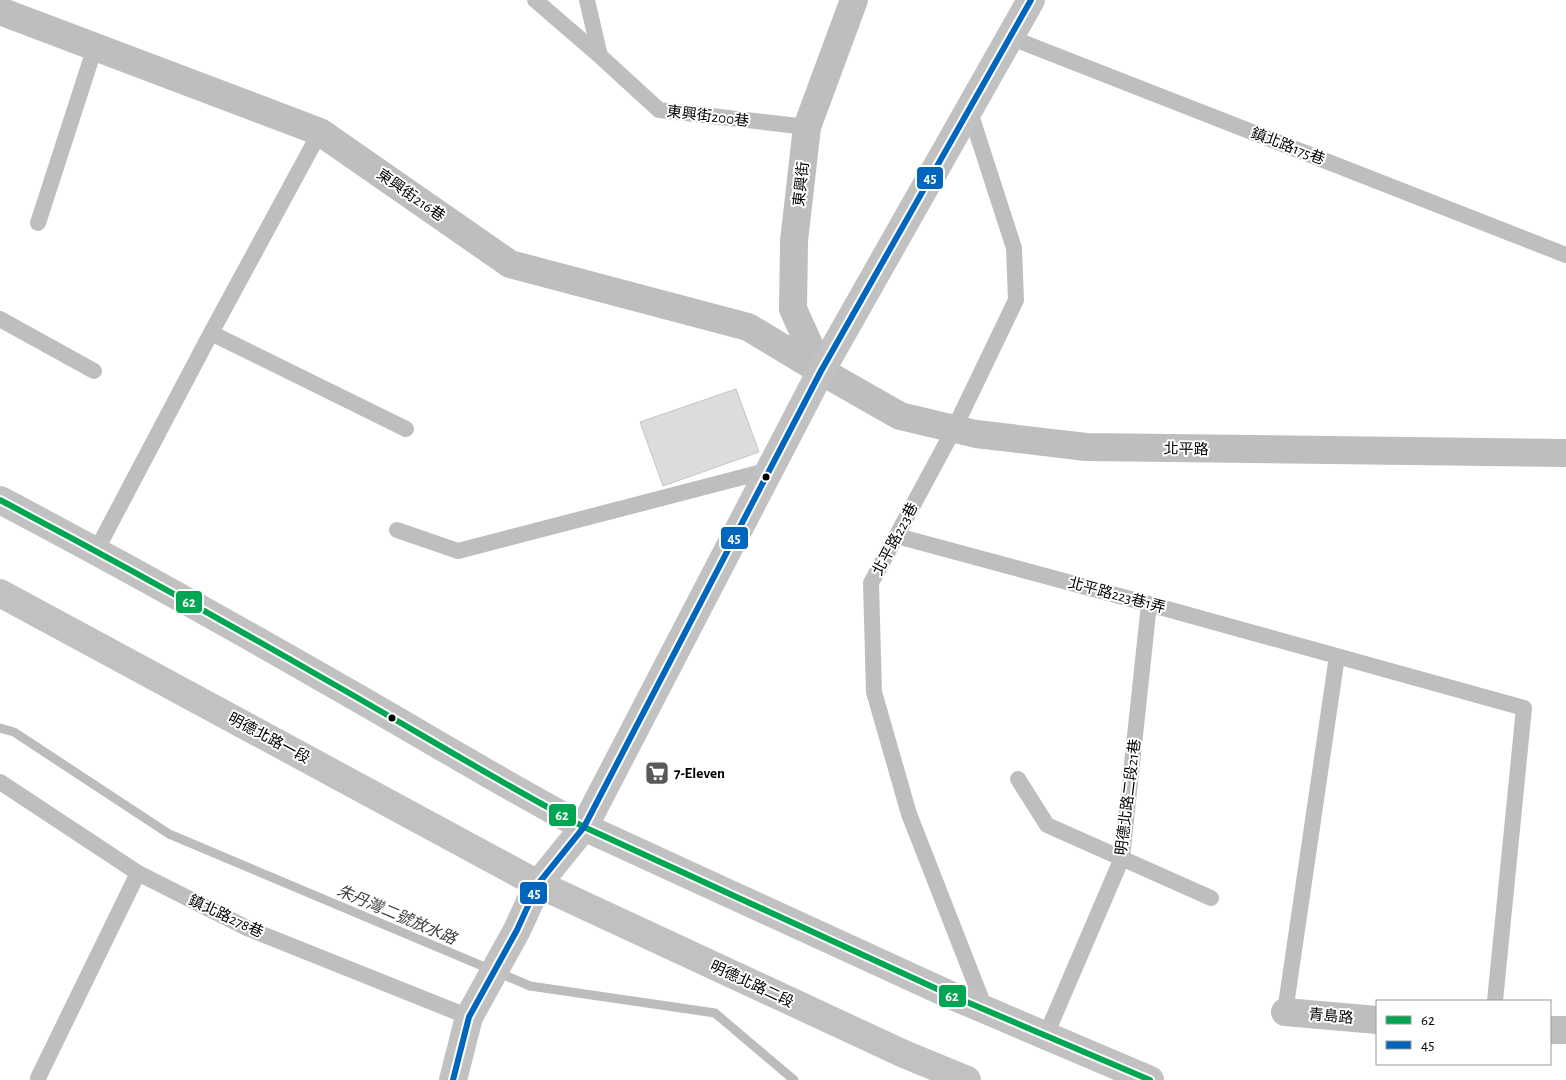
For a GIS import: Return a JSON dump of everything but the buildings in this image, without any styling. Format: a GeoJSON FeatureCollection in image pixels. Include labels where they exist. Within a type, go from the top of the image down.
{"type":"FeatureCollection","features":[{"type":"Feature","properties":{"kind":"street","name":"東興街"},"geometry":{"type":"LineString","coordinates":[[821,371],[793,309],[794,242],[807,128],[854,0]]}},
{"type":"Feature","properties":{"kind":"street"},"geometry":{"type":"LineString","coordinates":[[453,1080],[476,1006],[518,930],[538,884],[584,827],[821,371],[1031,0]]}},
{"type":"Feature","properties":{"kind":"street","name":"東興街216巷"},"geometry":{"type":"LineString","coordinates":[[0,11],[320,132],[510,264],[748,327],[821,371]]}},
{"type":"Feature","properties":{"kind":"street","name":"北平路"},"geometry":{"type":"LineString","coordinates":[[821,371],[900,416],[976,434],[1086,447],[1566,453]]}},
{"type":"Feature","properties":{"kind":"street"},"geometry":{"type":"LineString","coordinates":[[0,500],[96,551],[328,681],[531,799],[584,827],[986,1011],[1150,1080]]}},
{"type":"Feature","properties":{"kind":"street","name":"明德北路一段"},"geometry":{"type":"LineString","coordinates":[[0,593],[538,884]]}},
{"type":"Feature","properties":{"kind":"street","name":"明德北路二段"},"geometry":{"type":"LineString","coordinates":[[538,884],[904,1054],[967,1080]]}},
{"type":"Feature","properties":{"kind":"street","name":"青島路"},"geometry":{"type":"LineString","coordinates":[[1285,1012],[1376,1020]]}},
{"type":"Feature","properties":{"kind":"street"},"geometry":{"type":"LineString","coordinates":[[1551,1030],[1566,1030]]}},
{"type":"Feature","properties":{"kind":"lane","name":"東興街200巷"},"geometry":{"type":"LineString","coordinates":[[535,0],[600,56],[658,110],[807,128]]}},
{"type":"Feature","properties":{"kind":"lane"},"geometry":{"type":"LineString","coordinates":[[587,0],[600,56]]}},
{"type":"Feature","properties":{"kind":"lane","name":"鎮北路175巷"},"geometry":{"type":"LineString","coordinates":[[1010,37],[1566,255]]}},
{"type":"Feature","properties":{"kind":"lane"},"geometry":{"type":"LineString","coordinates":[[38,223],[95,48]]}},
{"type":"Feature","properties":{"kind":"lane","name":"北平路223巷"},"geometry":{"type":"LineString","coordinates":[[969,109],[1014,248],[1016,300],[954,429],[871,583],[874,692],[909,814],[986,1011]]}},
{"type":"Feature","properties":{"kind":"lane"},"geometry":{"type":"LineString","coordinates":[[96,551],[320,132]]}},
{"type":"Feature","properties":{"kind":"lane"},"geometry":{"type":"LineString","coordinates":[[0,319],[94,371]]}},
{"type":"Feature","properties":{"kind":"lane"},"geometry":{"type":"LineString","coordinates":[[211,333],[406,429]]}},
{"type":"Feature","properties":{"kind":"lane"},"geometry":{"type":"LineString","coordinates":[[397,530],[458,551],[770,470]]}},
{"type":"Feature","properties":{"kind":"lane","name":"北平路223巷1弄"},"geometry":{"type":"LineString","coordinates":[[897,536],[1524,708],[1495,1000]]}},
{"type":"Feature","properties":{"kind":"lane","name":"明德北路二段21巷"},"geometry":{"type":"LineString","coordinates":[[1046,1035],[1122,858],[1149,604]]}},
{"type":"Feature","properties":{"kind":"lane"},"geometry":{"type":"LineString","coordinates":[[1285,1012],[1336,656]]}},
{"type":"Feature","properties":{"kind":"lane"},"geometry":{"type":"LineString","coordinates":[[1018,779],[1047,826],[1212,898]]}},
{"type":"Feature","properties":{"kind":"lane","name":"鎮北路278巷"},"geometry":{"type":"LineString","coordinates":[[0,782],[138,873],[247,928],[476,1006]]}},
{"type":"Feature","properties":{"kind":"lane"},"geometry":{"type":"LineString","coordinates":[[38,1078],[138,873]]}},
{"type":"Feature","properties":{"kind":"waterway","name":"朱丹灣二號放水路"},"geometry":{"type":"LineString","coordinates":[[0,728],[14,732],[169,834],[530,986],[715,1013],[794,1080]]}},
{"type":"Feature","properties":{"kind":"transit line","name":"45"},"geometry":{"type":"LineString","coordinates":[[453,1080],[469,1017],[517,930],[538,884],[584,827],[821,371],[1031,0]]}},
{"type":"Feature","properties":{"kind":"transit line","name":"62"},"geometry":{"type":"LineString","coordinates":[[0,500],[206,612],[519,792],[584,827],[948,994],[1150,1080]]}},
{"type":"Feature","properties":{"kind":"place","name":"7-Eleven"},"geometry":{"type":"Point","coordinates":[657,773]}}]}
